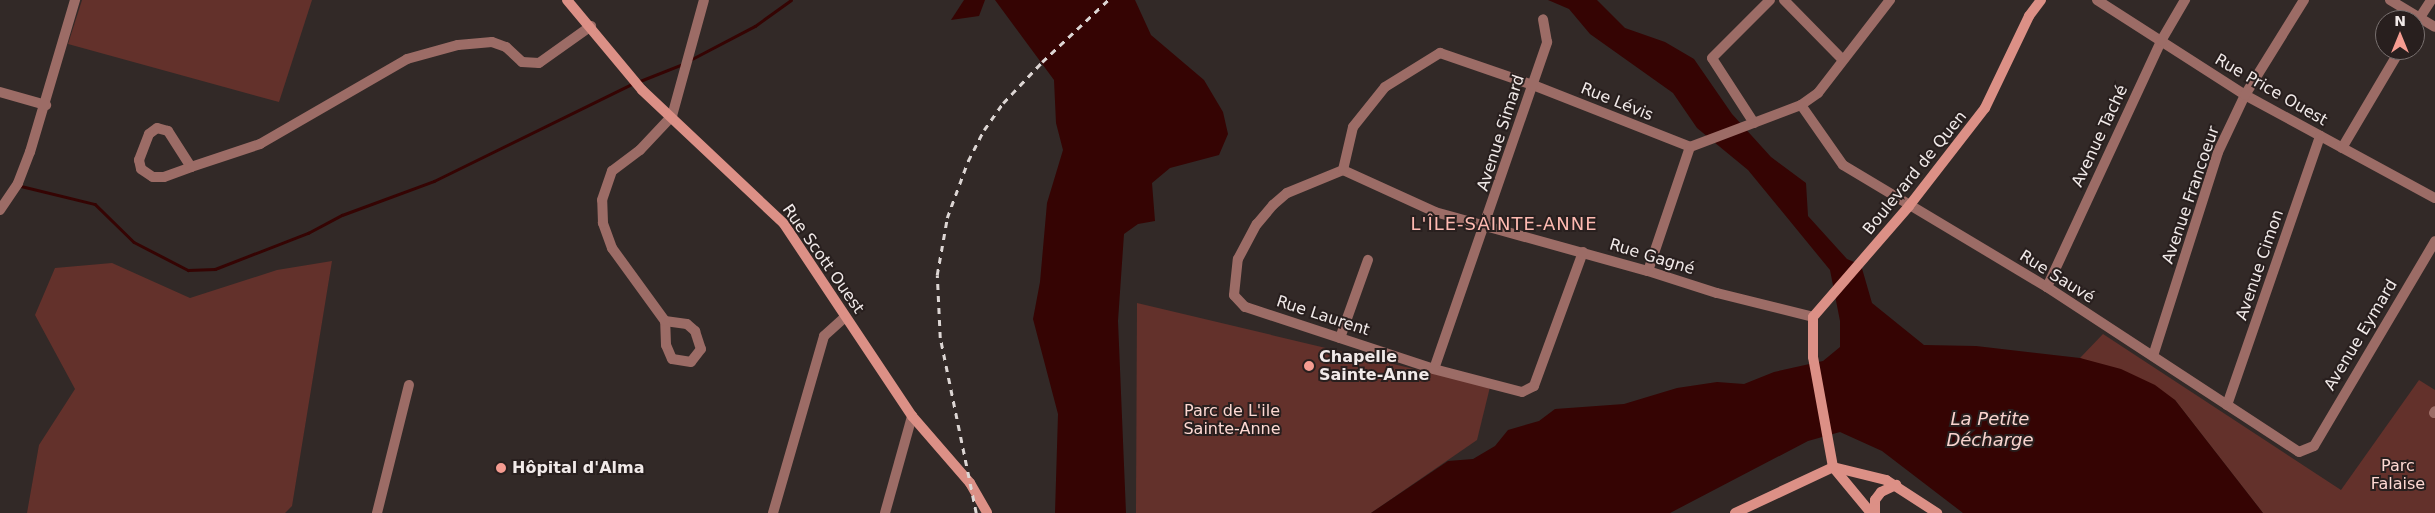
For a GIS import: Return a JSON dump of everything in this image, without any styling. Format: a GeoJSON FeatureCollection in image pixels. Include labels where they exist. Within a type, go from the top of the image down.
{"type":"FeatureCollection","features":[{"type":"Feature","properties":{"kind":"street"},"geometry":{"type":"LineString","coordinates":[[0,210],[18,183],[46,105],[75,0]]}},
{"type":"Feature","properties":{"kind":"street","name":"Rue Scott Ouest"},"geometry":{"type":"LineString","coordinates":[[567,0],[591,26],[632,79],[784,224],[912,416],[970,483],[987,513]]}},
{"type":"Feature","properties":{"kind":"street"},"geometry":{"type":"LineString","coordinates":[[665,321],[687,324],[700,338],[701,349],[690,362],[672,359],[666,345],[665,321],[612,248],[603,222],[602,200],[612,171],[640,150],[672,116],[704,0]]}},
{"type":"Feature","properties":{"kind":"street"},"geometry":{"type":"LineString","coordinates":[[1754,123],[1712,58],[1770,0]]}},
{"type":"Feature","properties":{"kind":"street"},"geometry":{"type":"LineString","coordinates":[[1784,0],[1842,59]]}},
{"type":"Feature","properties":{"kind":"street"},"geometry":{"type":"LineString","coordinates":[[1648,271],[1690,147],[1800,105],[1818,93],[1842,59],[1890,0]]}},
{"type":"Feature","properties":{"kind":"street","name":"Boulevard de Quen"},"geometry":{"type":"LineString","coordinates":[[1813,318],[1909,206],[1985,108],[2029,16],[2041,0]]}},
{"type":"Feature","properties":{"kind":"street","name":"Rue Price Ouest"},"geometry":{"type":"LineString","coordinates":[[2097,0],[2245,95],[2435,198]]}},
{"type":"Feature","properties":{"kind":"street","name":"Avenue Taché"},"geometry":{"type":"LineString","coordinates":[[2047,287],[2161,41],[2185,0]]}},
{"type":"Feature","properties":{"kind":"street","name":"Avenue Francoeur"},"geometry":{"type":"LineString","coordinates":[[2153,356],[2218,152],[2245,95],[2304,0]]}},
{"type":"Feature","properties":{"kind":"street"},"geometry":{"type":"LineString","coordinates":[[2390,0],[2402,10]]}},
{"type":"Feature","properties":{"kind":"street","name":"Avenue Simard"},"geometry":{"type":"LineString","coordinates":[[1434,369],[1486,228],[1547,42],[1543,19]]}},
{"type":"Feature","properties":{"kind":"street"},"geometry":{"type":"LineString","coordinates":[[191,167],[168,131],[157,128],[149,134],[139,160],[140,168],[146,174],[164,177],[260,144],[407,59],[458,44],[492,42],[506,48],[522,62],[539,64],[591,26]]}},
{"type":"Feature","properties":{"kind":"street","name":"Rue Lévis"},"geometry":{"type":"LineString","coordinates":[[1343,170],[1353,127],[1385,87],[1440,53],[1533,85],[1690,147]]}},
{"type":"Feature","properties":{"kind":"street"},"geometry":{"type":"LineString","coordinates":[[2342,148],[2394,60]]}},
{"type":"Feature","properties":{"kind":"street"},"geometry":{"type":"LineString","coordinates":[[0,92],[46,105]]}},
{"type":"Feature","properties":{"kind":"street","name":"Rue Sauvé"},"geometry":{"type":"LineString","coordinates":[[1800,105],[1843,165],[2047,287],[2299,452],[2314,446]]}},
{"type":"Feature","properties":{"kind":"street","name":"Avenue Cimon"},"geometry":{"type":"LineString","coordinates":[[2227,405],[2320,136]]}},
{"type":"Feature","properties":{"kind":"street","name":"Rue Gagné"},"geometry":{"type":"LineString","coordinates":[[1343,170],[1435,212],[1486,228],[1583,252],[1717,293],[1813,318]]}},
{"type":"Feature","properties":{"kind":"street","name":"Rue Laurent"},"geometry":{"type":"LineString","coordinates":[[1343,170],[1287,193],[1273,205],[1257,224],[1238,260],[1234,296],[1245,307],[1434,369],[1522,392],[1534,386],[1583,252]]}},
{"type":"Feature","properties":{"kind":"street","name":"Avenue Eymard"},"geometry":{"type":"LineString","coordinates":[[2314,446],[2435,241]]}},
{"type":"Feature","properties":{"kind":"street"},"geometry":{"type":"LineString","coordinates":[[1340,338],[1368,260]]}},
{"type":"Feature","properties":{"kind":"street"},"geometry":{"type":"LineString","coordinates":[[773,513],[824,336],[845,317]]}},
{"type":"Feature","properties":{"kind":"street"},"geometry":{"type":"LineString","coordinates":[[1813,318],[1813,357],[1833,467],[1873,513]]}},
{"type":"Feature","properties":{"kind":"street"},"geometry":{"type":"LineString","coordinates":[[377,513],[408,385]]}},
{"type":"Feature","properties":{"kind":"street"},"geometry":{"type":"LineString","coordinates":[[886,513],[912,416]]}},
{"type":"Feature","properties":{"kind":"street"},"geometry":{"type":"LineString","coordinates":[[1736,513],[1833,467],[1860,472],[1896,485],[1937,513]]}},
{"type":"Feature","properties":{"kind":"street"},"geometry":{"type":"LineString","coordinates":[[1873,513],[1876,500],[1881,492],[1896,485]]}},
{"type":"Feature","properties":{"kind":"green space"},"geometry":{"type":"Polygon","coordinates":[[[82,0],[312,0],[279,102],[68,44],[82,0]]]}},
{"type":"Feature","properties":{"kind":"green space"},"geometry":{"type":"Polygon","coordinates":[[[332,261],[292,506],[285,513],[27,513],[39,445],[75,389],[35,315],[55,268],[112,263],[190,298],[277,270],[332,261]]]}},
{"type":"Feature","properties":{"kind":"green space","name":"Parc de L'ile Sainte-Anne"},"geometry":{"type":"Polygon","coordinates":[[[1137,303],[1490,387],[1477,440],[1371,513],[1136,513],[1137,303]]]}},
{"type":"Feature","properties":{"kind":"green space","name":"Parc Falaise"},"geometry":{"type":"Polygon","coordinates":[[[2103,334],[2341,490],[2419,380],[2435,390],[2435,513],[2263,513],[2175,400],[2080,358],[2103,334]]]}},
{"type":"Feature","properties":{"kind":"water"},"geometry":{"type":"Polygon","coordinates":[[[964,0],[985,0],[979,16],[951,20],[964,0]]]}},
{"type":"Feature","properties":{"kind":"water"},"geometry":{"type":"Polygon","coordinates":[[[995,0],[1135,0],[1151,35],[1204,80],[1223,112],[1228,134],[1219,155],[1170,168],[1152,183],[1155,221],[1138,224],[1124,234],[1118,321],[1126,513],[1055,513],[1058,414],[1033,319],[1040,282],[1047,203],[1063,150],[1056,123],[1054,80],[995,0]]]}},
{"type":"Feature","properties":{"kind":"water","name":"La Petite Décharge"},"geometry":{"type":"Polygon","coordinates":[[[1548,0],[1597,0],[1625,28],[1665,42],[1694,59],[1732,114],[1771,157],[1806,183],[1808,216],[1847,259],[1861,265],[1872,303],[1924,345],[1976,346],[2080,358],[2121,369],[2155,385],[2175,400],[2263,513],[1963,513],[1882,451],[1840,432],[1808,441],[1670,513],[1371,513],[1448,461],[1473,459],[1495,446],[1508,430],[1539,421],[1555,409],[1624,404],[1677,388],[1717,382],[1744,384],[1774,372],[1823,361],[1840,347],[1840,321],[1830,270],[1748,170],[1697,128],[1673,93],[1590,34],[1569,9],[1548,0]]]}},
{"type":"Feature","properties":{"kind":"waterway"},"geometry":{"type":"LineString","coordinates":[[690,60],[755,26],[791,0]]}},
{"type":"Feature","properties":{"kind":"waterway"},"geometry":{"type":"LineString","coordinates":[[640,81],[683,64]]}},
{"type":"Feature","properties":{"kind":"waterway"},"geometry":{"type":"LineString","coordinates":[[21,186],[95,204],[134,242],[188,270],[215,269],[308,233],[342,215],[434,181],[632,84]]}},
{"type":"Feature","properties":{"kind":"railway"},"geometry":{"type":"LineString","coordinates":[[976,513],[940,338],[937,275],[947,218],[968,161],[984,130],[1003,103],[1042,62],[1108,0]]}},
{"type":"Feature","properties":{"kind":"place","name":"Chapelle Sainte-Anne"},"geometry":{"type":"Point","coordinates":[1309,366]}},
{"type":"Feature","properties":{"kind":"place","name":"Hôpital d'Alma"},"geometry":{"type":"Point","coordinates":[501,468]}},
{"type":"Feature","properties":{"kind":"district","name":"L'ÎLE-SAINTE-ANNE"},"geometry":{"type":"Point","coordinates":[1504,224]}}]}
